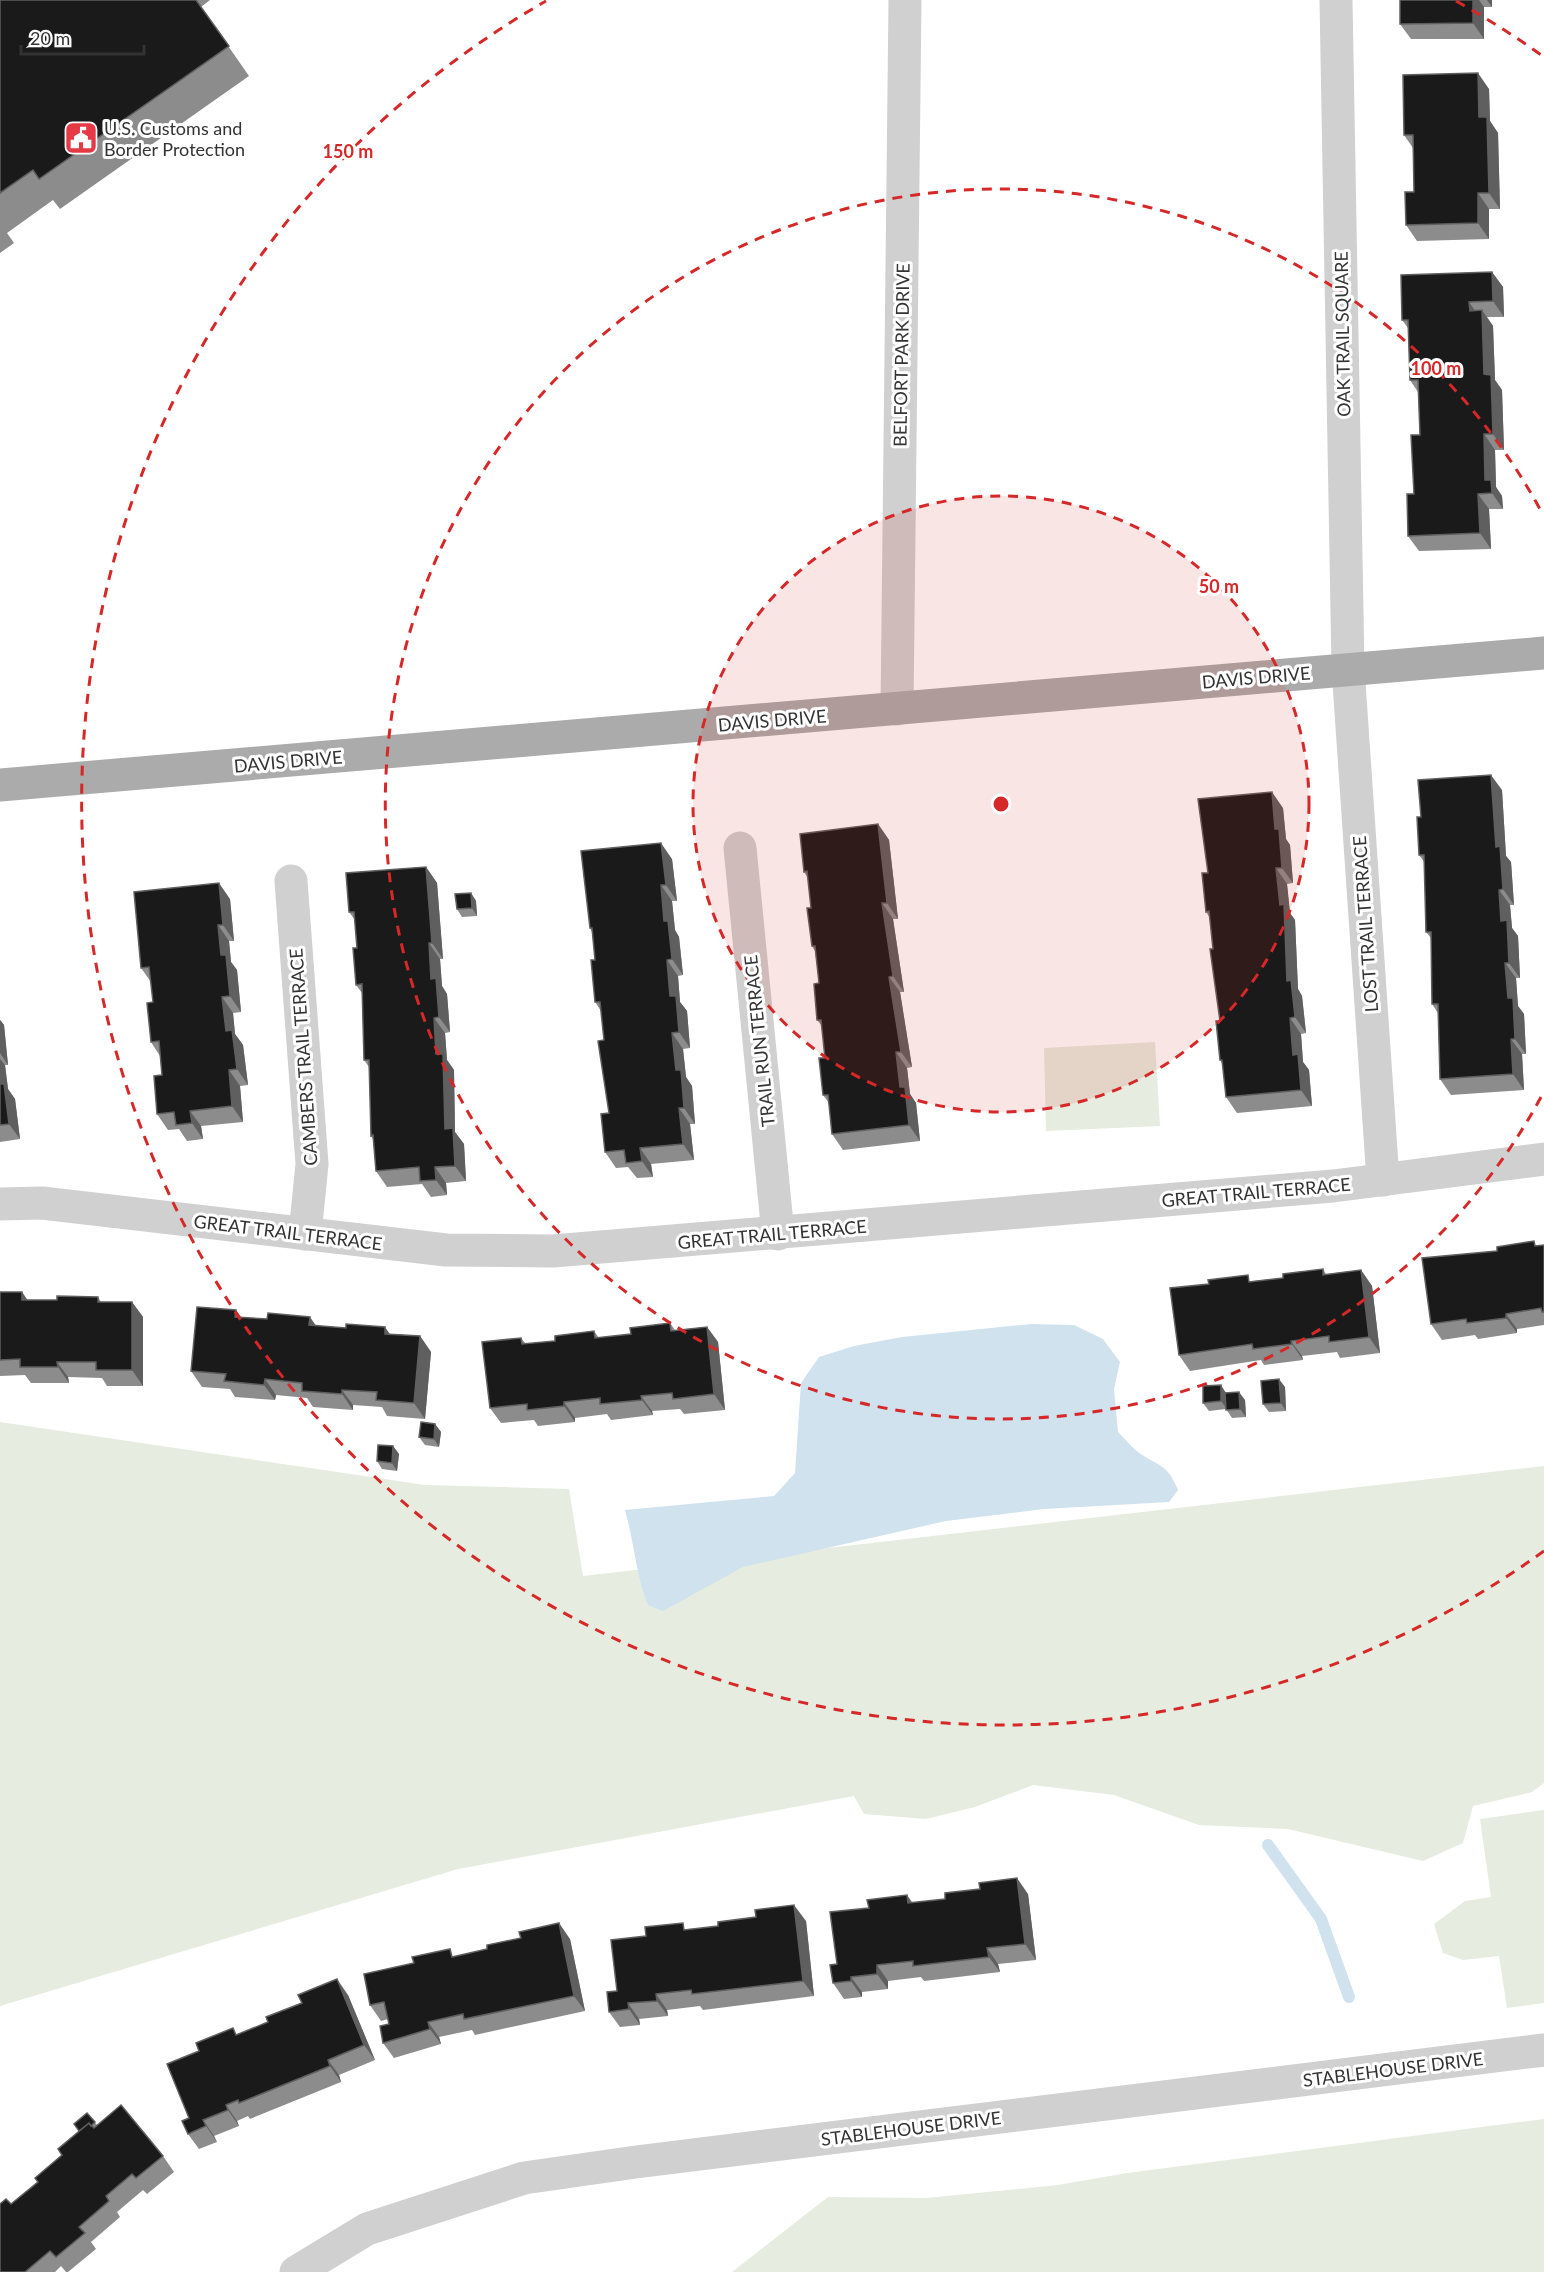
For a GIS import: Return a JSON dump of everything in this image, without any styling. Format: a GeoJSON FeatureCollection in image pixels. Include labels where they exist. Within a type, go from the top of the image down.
{"type":"FeatureCollection","features":[{"type":"Feature","properties":{"kind":"main road","name":"DAVIS DRIVE"},"geometry":{"type":"LineString","coordinates":[[0,785],[1544,653]]}},
{"type":"Feature","properties":{"kind":"street","name":"BELFORT PARK DRIVE"},"geometry":{"type":"LineString","coordinates":[[897,709],[905,0]]}},
{"type":"Feature","properties":{"kind":"street","name":"OAK TRAIL SQUARE"},"geometry":{"type":"LineString","coordinates":[[1336,0],[1348,668]]}},
{"type":"Feature","properties":{"kind":"street","name":"LOST TRAIL TERRACE"},"geometry":{"type":"LineString","coordinates":[[1348,668],[1383,1180]]}},
{"type":"Feature","properties":{"kind":"street","name":"TRAIL RUN TERRACE"},"geometry":{"type":"LineString","coordinates":[[740,848],[778,1234]]}},
{"type":"Feature","properties":{"kind":"street","name":"CAMBERS TRAIL TERRACE"},"geometry":{"type":"LineString","coordinates":[[291,880],[312,1164],[304,1234]]}},
{"type":"Feature","properties":{"kind":"street","name":"GREAT TRAIL TERRACE"},"geometry":{"type":"LineString","coordinates":[[0,1204],[42,1203],[446,1250],[553,1251],[778,1234],[1383,1180],[1544,1159]]}},
{"type":"Feature","properties":{"kind":"street","name":"STABLEHOUSE DRIVE"},"geometry":{"type":"LineString","coordinates":[[296,2272],[367,2229],[524,2178],[636,2162],[1544,2050]]}},
{"type":"Feature","properties":{"kind":"shaded area"},"geometry":{"type":"Polygon","coordinates":[[[1155,1042],[1160,1126],[1046,1131],[1044,1048],[1155,1042]]]}},
{"type":"Feature","properties":{"kind":"shaded area"},"geometry":{"type":"Polygon","coordinates":[[[0,1422],[425,1485],[569,1489],[583,1576],[1544,1466],[1544,1783],[1532,1792],[1473,1806],[1463,1843],[1423,1861],[1288,1829],[1199,1825],[1114,1795],[1033,1785],[975,1807],[926,1819],[864,1814],[854,1796],[458,1869],[0,2006],[0,1422]]]}},
{"type":"Feature","properties":{"kind":"shaded area"},"geometry":{"type":"Polygon","coordinates":[[[1544,1810],[1544,2003],[1507,2008],[1499,1956],[1463,1960],[1443,1953],[1434,1924],[1465,1901],[1491,1897],[1480,1819],[1544,1810]]]}},
{"type":"Feature","properties":{"kind":"shaded area"},"geometry":{"type":"Polygon","coordinates":[[[1544,2119],[1544,2272],[732,2272],[828,2197],[926,2198],[1058,2185],[1127,2173],[1544,2119]]]}},
{"type":"Feature","properties":{"kind":"water"},"geometry":{"type":"Polygon","coordinates":[[[1031,1324],[1074,1325],[1103,1339],[1120,1362],[1114,1389],[1118,1432],[1139,1453],[1164,1468],[1171,1476],[1178,1490],[1169,1502],[1044,1509],[946,1521],[743,1567],[663,1611],[648,1605],[625,1510],[774,1496],[795,1473],[801,1383],[819,1357],[854,1346],[902,1337],[1031,1324]]]}},
{"type":"Feature","properties":{"kind":"building","name":"U.S. Customs and Border Protection"},"geometry":{"type":"Polygon","coordinates":[[[0,0],[196,0],[229,46],[39,179],[33,170],[0,193],[0,0]]]}},
{"type":"Feature","properties":{"kind":"building"},"geometry":{"type":"Polygon","coordinates":[[[1400,0],[1473,0],[1473,23],[1400,24],[1400,0]]]}},
{"type":"Feature","properties":{"kind":"building"},"geometry":{"type":"Polygon","coordinates":[[[1478,73],[1479,117],[1487,117],[1489,193],[1478,193],[1478,223],[1406,225],[1405,192],[1414,192],[1413,135],[1404,135],[1403,75],[1478,73]]]}},
{"type":"Feature","properties":{"kind":"building"},"geometry":{"type":"Polygon","coordinates":[[[1492,272],[1493,301],[1469,302],[1470,311],[1482,310],[1484,374],[1491,375],[1493,434],[1484,434],[1485,480],[1491,480],[1492,493],[1478,494],[1480,533],[1408,536],[1407,494],[1414,494],[1411,435],[1420,435],[1418,380],[1410,380],[1408,320],[1402,320],[1401,275],[1492,272]]]}},
{"type":"Feature","properties":{"kind":"building"},"geometry":{"type":"Polygon","coordinates":[[[1491,775],[1496,847],[1500,846],[1503,889],[1499,890],[1501,921],[1507,920],[1509,963],[1505,963],[1508,998],[1513,998],[1515,1039],[1511,1039],[1513,1074],[1440,1079],[1438,1004],[1432,1004],[1431,932],[1426,932],[1424,855],[1419,855],[1417,817],[1421,817],[1418,780],[1491,775]]]}},
{"type":"Feature","properties":{"kind":"building"},"geometry":{"type":"Polygon","coordinates":[[[1272,792],[1275,829],[1279,829],[1282,868],[1276,868],[1280,905],[1284,904],[1287,981],[1291,980],[1295,1017],[1290,1018],[1293,1055],[1298,1054],[1301,1090],[1226,1097],[1216,1021],[1220,1021],[1210,949],[1213,949],[1209,911],[1206,912],[1202,873],[1208,873],[1198,799],[1272,792]]]}},
{"type":"Feature","properties":{"kind":"building"},"geometry":{"type":"Polygon","coordinates":[[[878,824],[887,903],[882,903],[893,976],[889,977],[901,1052],[896,1052],[900,1087],[905,1087],[909,1125],[832,1134],[828,1095],[823,1095],[819,1058],[825,1058],[821,1020],[817,1020],[814,984],[819,983],[815,946],[812,946],[807,908],[811,908],[800,834],[878,824]]]}},
{"type":"Feature","properties":{"kind":"building"},"geometry":{"type":"Polygon","coordinates":[[[661,843],[666,885],[661,885],[664,921],[668,921],[672,959],[667,960],[670,996],[676,996],[679,1032],[672,1033],[676,1070],[681,1070],[684,1108],[679,1108],[683,1144],[640,1148],[642,1161],[626,1163],[624,1150],[605,1152],[601,1114],[609,1113],[598,1041],[604,1040],[600,1002],[595,1002],[591,960],[595,960],[581,851],[661,843]]]}},
{"type":"Feature","properties":{"kind":"building"},"geometry":{"type":"Polygon","coordinates":[[[426,867],[432,943],[429,943],[431,979],[436,978],[439,1017],[434,1018],[436,1054],[443,1054],[445,1129],[453,1128],[455,1166],[435,1167],[436,1180],[420,1181],[419,1167],[376,1171],[373,1135],[371,1136],[369,1060],[364,1060],[362,984],[356,985],[353,948],[357,948],[354,912],[349,912],[346,873],[426,867]]]}},
{"type":"Feature","properties":{"kind":"building"},"geometry":{"type":"Polygon","coordinates":[[[219,883],[223,925],[218,925],[221,955],[226,955],[230,996],[222,997],[226,1031],[232,1030],[237,1069],[229,1070],[232,1106],[190,1111],[192,1123],[176,1125],[174,1112],[157,1114],[154,1076],[162,1075],[159,1041],[151,1042],[147,1003],[153,1002],[149,967],[141,968],[134,892],[219,883]]]}},
{"type":"Feature","properties":{"kind":"building"},"geometry":{"type":"Polygon","coordinates":[[[471,893],[472,908],[457,909],[455,894],[471,893]]]}},
{"type":"Feature","properties":{"kind":"building"},"geometry":{"type":"Polygon","coordinates":[[[0,1084],[4,1084],[9,1124],[0,1125],[0,1084]]]}},
{"type":"Feature","properties":{"kind":"building"},"geometry":{"type":"Polygon","coordinates":[[[1534,1241],[1535,1246],[1544,1245],[1544,1312],[1541,1308],[1506,1314],[1506,1318],[1467,1323],[1466,1319],[1431,1324],[1422,1258],[1497,1251],[1497,1247],[1534,1241]]]}},
{"type":"Feature","properties":{"kind":"building"},"geometry":{"type":"Polygon","coordinates":[[[1323,1269],[1323,1275],[1361,1270],[1369,1337],[1329,1342],[1329,1336],[1253,1349],[1252,1344],[1179,1355],[1170,1288],[1209,1284],[1208,1280],[1248,1275],[1249,1282],[1283,1278],[1283,1274],[1323,1269]]]}},
{"type":"Feature","properties":{"kind":"building"},"geometry":{"type":"Polygon","coordinates":[[[0,1292],[22,1292],[22,1300],[57,1300],[57,1296],[98,1297],[98,1302],[132,1302],[132,1370],[96,1370],[96,1362],[57,1362],[58,1367],[20,1367],[20,1359],[0,1360],[0,1292]]]}},
{"type":"Feature","properties":{"kind":"building"},"geometry":{"type":"Polygon","coordinates":[[[197,1307],[236,1310],[235,1317],[267,1319],[268,1313],[310,1317],[309,1325],[346,1328],[346,1324],[385,1327],[385,1334],[420,1336],[414,1403],[376,1400],[377,1392],[342,1390],[342,1394],[302,1391],[302,1383],[265,1379],[264,1385],[224,1381],[226,1374],[191,1371],[197,1307]]]}},
{"type":"Feature","properties":{"kind":"building"},"geometry":{"type":"Polygon","coordinates":[[[670,1323],[671,1331],[707,1327],[714,1394],[673,1399],[672,1393],[641,1396],[642,1400],[600,1404],[600,1398],[564,1402],[564,1406],[527,1410],[527,1404],[490,1408],[482,1342],[521,1338],[522,1344],[555,1341],[555,1336],[594,1331],[595,1338],[631,1334],[630,1328],[670,1323]]]}},
{"type":"Feature","properties":{"kind":"building"},"geometry":{"type":"Polygon","coordinates":[[[1279,1379],[1281,1403],[1263,1404],[1261,1381],[1279,1379]]]}},
{"type":"Feature","properties":{"kind":"building"},"geometry":{"type":"Polygon","coordinates":[[[1221,1385],[1221,1401],[1203,1403],[1203,1386],[1221,1385]]]}},
{"type":"Feature","properties":{"kind":"building"},"geometry":{"type":"Polygon","coordinates":[[[1239,1392],[1240,1409],[1226,1410],[1225,1393],[1239,1392]]]}},
{"type":"Feature","properties":{"kind":"building"},"geometry":{"type":"Polygon","coordinates":[[[421,1422],[435,1424],[434,1439],[419,1437],[421,1422]]]}},
{"type":"Feature","properties":{"kind":"building"},"geometry":{"type":"Polygon","coordinates":[[[378,1445],[393,1446],[392,1463],[377,1461],[378,1445]]]}},
{"type":"Feature","properties":{"kind":"building"},"geometry":{"type":"Polygon","coordinates":[[[1017,1878],[1025,1944],[987,1948],[989,1957],[913,1966],[913,1961],[877,1965],[877,1974],[851,1977],[851,1981],[833,1983],[830,1965],[837,1964],[830,1912],[869,1908],[867,1900],[907,1895],[908,1903],[945,1899],[945,1893],[980,1889],[979,1883],[1017,1878]]]}},
{"type":"Feature","properties":{"kind":"building"},"geometry":{"type":"Polygon","coordinates":[[[794,1905],[803,1981],[692,1994],[691,1990],[656,1994],[657,2001],[628,2003],[629,2009],[609,2012],[607,1992],[617,1991],[611,1940],[646,1936],[645,1927],[683,1923],[684,1930],[718,1926],[718,1922],[756,1917],[755,1910],[794,1905]]]}},
{"type":"Feature","properties":{"kind":"building"},"geometry":{"type":"Polygon","coordinates":[[[559,1923],[574,1996],[464,2019],[463,2014],[428,2022],[430,2029],[383,2043],[380,2026],[389,2024],[384,2002],[370,2005],[364,1974],[414,1963],[412,1957],[450,1949],[452,1957],[487,1949],[487,1945],[521,1938],[519,1932],[559,1923]]]}},
{"type":"Feature","properties":{"kind":"building"},"geometry":{"type":"Polygon","coordinates":[[[337,1979],[364,2045],[328,2060],[330,2066],[239,2103],[238,2100],[226,2105],[228,2110],[203,2120],[206,2126],[188,2134],[182,2121],[189,2118],[167,2064],[199,2051],[196,2043],[233,2028],[236,2035],[268,2022],[266,2017],[302,2003],[298,1995],[337,1979]]]}},
{"type":"Feature","properties":{"kind":"building"},"geometry":{"type":"Polygon","coordinates":[[[121,2105],[163,2156],[136,2178],[132,2174],[106,2196],[109,2201],[79,2227],[85,2233],[56,2257],[50,2251],[25,2272],[0,2272],[0,2204],[6,2199],[11,2204],[38,2182],[35,2178],[62,2155],[58,2149],[89,2123],[94,2128],[121,2105]]]}},
{"type":"Feature","properties":{"kind":"building"},"geometry":{"type":"Polygon","coordinates":[[[87,2113],[95,2122],[91,2126],[89,2123],[79,2131],[74,2124],[87,2113]]]}},
{"type":"Feature","properties":{"kind":"waterway"},"geometry":{"type":"LineString","coordinates":[[1268,1845],[1321,1919],[1349,1997]]}},
{"type":"Feature","properties":{"kind":"place","name":"U.S. Customs and Border Protection"},"geometry":{"type":"Point","coordinates":[81,138]}}]}
